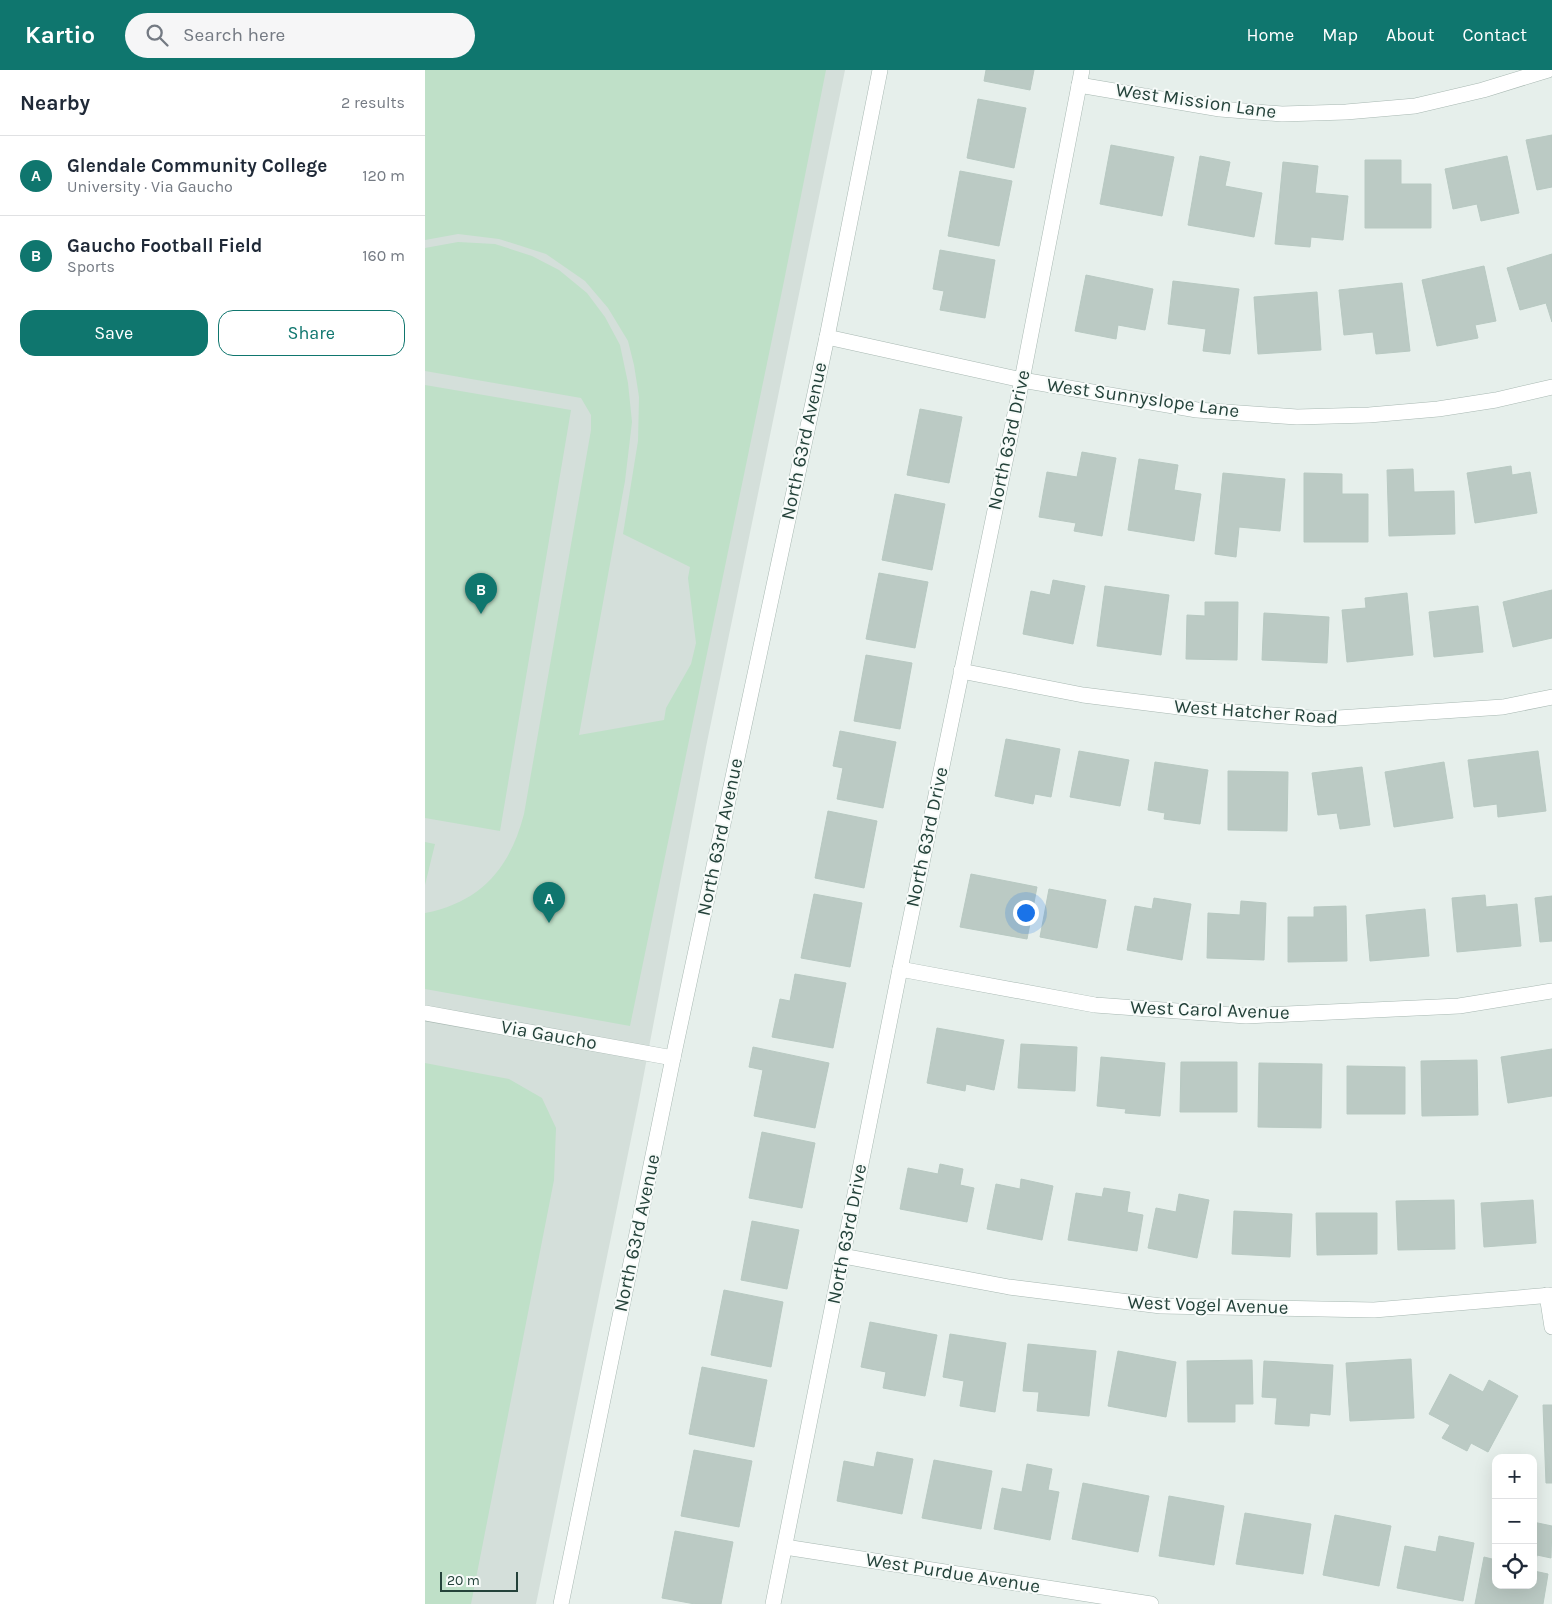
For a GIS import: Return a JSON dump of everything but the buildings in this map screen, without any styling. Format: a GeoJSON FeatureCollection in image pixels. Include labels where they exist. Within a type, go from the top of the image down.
{"type":"FeatureCollection","features":[{"type":"Feature","properties":{"kind":"street","name":"North 63rd Avenue"},"geometry":{"type":"LineString","coordinates":[[561,1604],[673,1058],[827,338],[880,70]]}},
{"type":"Feature","properties":{"kind":"street","name":"West Mission Lane"},"geometry":{"type":"LineString","coordinates":[[1080,77],[1221,108],[1282,114],[1347,112],[1415,106],[1483,90],[1548,70]]}},
{"type":"Feature","properties":{"kind":"street","name":"North 63rd Drive"},"geometry":{"type":"LineString","coordinates":[[773,1604],[900,969],[1022,380],[1080,77]]}},
{"type":"Feature","properties":{"kind":"street","name":"West Sunnyslope Lane"},"geometry":{"type":"LineString","coordinates":[[827,338],[1022,380],[1197,410],[1297,417],[1369,415],[1438,409],[1496,400],[1552,387]]}},
{"type":"Feature","properties":{"kind":"street","name":"West Hatcher Road"},"geometry":{"type":"LineString","coordinates":[[961,671],[1083,695],[1195,709],[1323,719],[1503,707],[1552,697]]}},
{"type":"Feature","properties":{"kind":"street","name":"West Carol Avenue"},"geometry":{"type":"LineString","coordinates":[[900,969],[1095,1005],[1246,1016],[1459,1006],[1552,991]]}},
{"type":"Feature","properties":{"kind":"street","name":"Via Gaucho"},"geometry":{"type":"LineString","coordinates":[[425,1013],[673,1058]]}},
{"type":"Feature","properties":{"kind":"street","name":"West Vogel Avenue"},"geometry":{"type":"LineString","coordinates":[[843,1256],[1009,1287],[1161,1306],[1374,1310],[1550,1295],[1552,1327]]}},
{"type":"Feature","properties":{"kind":"street","name":"West Purdue Avenue"},"geometry":{"type":"LineString","coordinates":[[785,1547],[1151,1604]]}},
{"type":"Feature","properties":{"kind":"shaded area"},"geometry":{"type":"Polygon","coordinates":[[[425,70],[845,70],[706,747],[639,1100],[536,1604],[425,1604],[425,70]]]}},
{"type":"Feature","properties":{"kind":"green space"},"geometry":{"type":"Polygon","coordinates":[[[425,70],[826,70],[630,1026],[425,989],[425,913],[445,908],[462,900],[490,880],[511,851],[524,814],[591,430],[591,415],[581,398],[425,371],[425,248],[458,242],[495,244],[532,256],[559,270],[587,293],[605,317],[620,345],[628,383],[632,422],[625,481],[579,735],[664,720],[666,708],[691,664],[696,643],[688,578],[690,567],[623,534],[638,441],[639,397],[628,341],[608,308],[585,281],[546,254],[499,239],[458,234],[425,240],[425,70]]]}},
{"type":"Feature","properties":{"kind":"green space"},"geometry":{"type":"Polygon","coordinates":[[[425,385],[571,410],[500,831],[425,818],[425,385]]]}},
{"type":"Feature","properties":{"kind":"green space"},"geometry":{"type":"Polygon","coordinates":[[[425,842],[435,844],[425,885],[425,842]]]}},
{"type":"Feature","properties":{"kind":"green space"},"geometry":{"type":"Polygon","coordinates":[[[425,1063],[509,1079],[542,1098],[556,1128],[554,1180],[471,1604],[425,1604],[425,1063]]]}},
{"type":"Feature","properties":{"kind":"place","name":"Gaucho Football Field"},"geometry":{"type":"Point","coordinates":[481,614]}},
{"type":"Feature","properties":{"kind":"place","name":"Glendale Community College"},"geometry":{"type":"Point","coordinates":[549,923]}}]}
